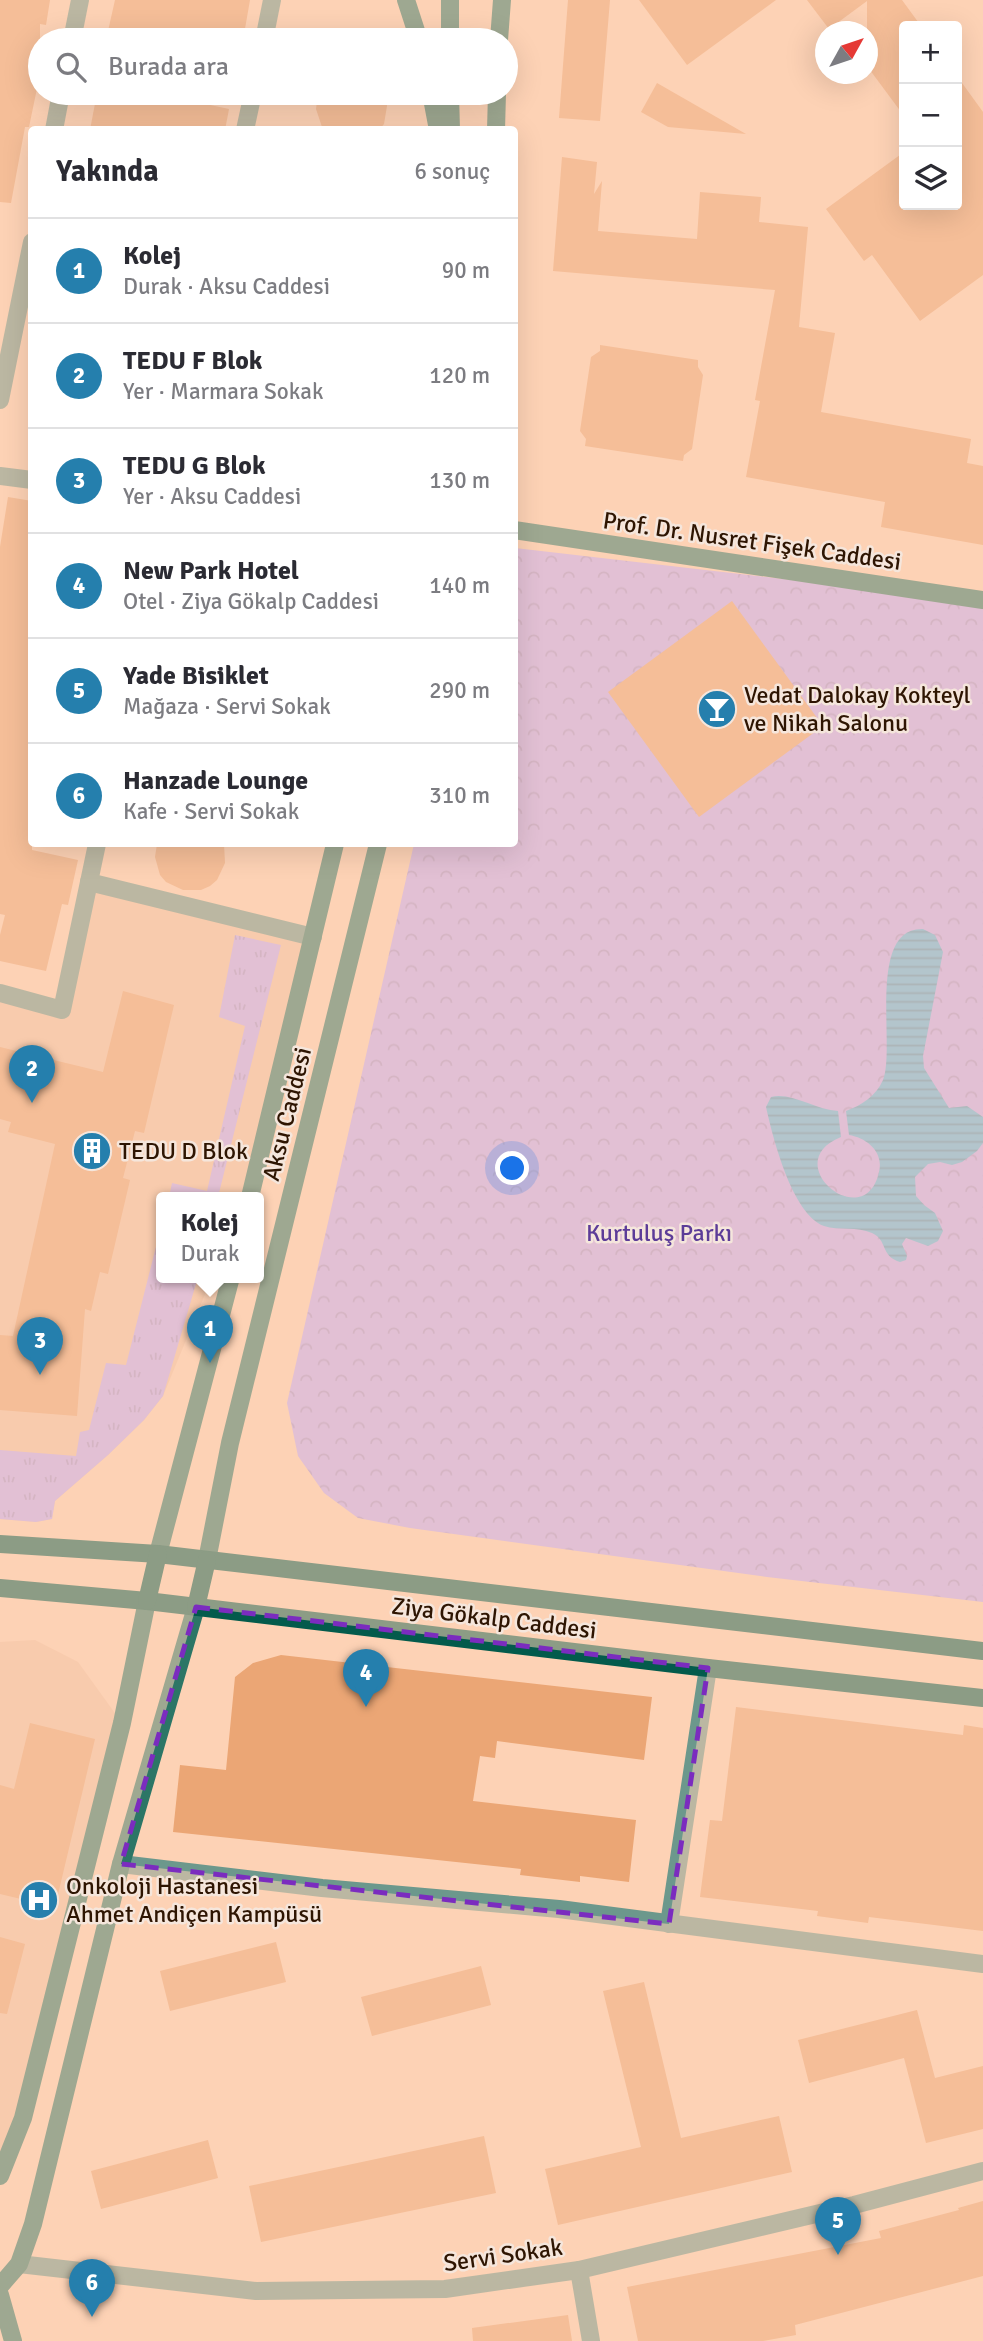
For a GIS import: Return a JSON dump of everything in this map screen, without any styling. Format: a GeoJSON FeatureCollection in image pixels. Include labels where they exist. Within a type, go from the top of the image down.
{"type":"FeatureCollection","features":[{"type":"Feature","properties":{"kind":"main road"},"geometry":{"type":"LineString","coordinates":[[406,0],[415,28]]}},
{"type":"Feature","properties":{"kind":"main road"},"geometry":{"type":"LineString","coordinates":[[450,0],[450,28]]}},
{"type":"Feature","properties":{"kind":"main road"},"geometry":{"type":"LineString","coordinates":[[500,28],[502,0]]}},
{"type":"Feature","properties":{"kind":"main road"},"geometry":{"type":"LineString","coordinates":[[434,105],[438,126]]}},
{"type":"Feature","properties":{"kind":"main road"},"geometry":{"type":"LineString","coordinates":[[450,105],[451,126]]}},
{"type":"Feature","properties":{"kind":"main road"},"geometry":{"type":"LineString","coordinates":[[496,126],[497,105]]}},
{"type":"Feature","properties":{"kind":"main road","name":"Prof. Dr. Nusret Fişek Caddesi"},"geometry":{"type":"LineString","coordinates":[[518,531],[983,600]]}},
{"type":"Feature","properties":{"kind":"main road","name":"Aksu Caddesi"},"geometry":{"type":"LineString","coordinates":[[251,1192],[334,847]]}},
{"type":"Feature","properties":{"kind":"main road","name":"Aksu Caddesi"},"geometry":{"type":"LineString","coordinates":[[206,1560],[230,1443],[377,847]]}},
{"type":"Feature","properties":{"kind":"main road"},"geometry":{"type":"LineString","coordinates":[[0,2176],[23,2118],[122,1723],[158,1554],[228,1283]]}},
{"type":"Feature","properties":{"kind":"main road","name":"Ziya Gökalp Caddesi"},"geometry":{"type":"LineString","coordinates":[[0,1544],[158,1554],[983,1651]]}},
{"type":"Feature","properties":{"kind":"main road"},"geometry":{"type":"LineString","coordinates":[[0,2286],[19,2264],[36,2211],[121,1864],[196,1607],[206,1560]]}},
{"type":"Feature","properties":{"kind":"main road","name":"Ziya Gökalp Caddesi"},"geometry":{"type":"LineString","coordinates":[[0,1588],[147,1601],[983,1698]]}},
{"type":"Feature","properties":{"kind":"main road"},"geometry":{"type":"LineString","coordinates":[[0,2295],[13,2341]]}},
{"type":"Feature","properties":{"kind":"street"},"geometry":{"type":"LineString","coordinates":[[74,28],[80,0]]}},
{"type":"Feature","properties":{"kind":"street"},"geometry":{"type":"LineString","coordinates":[[266,28],[272,0]]}},
{"type":"Feature","properties":{"kind":"street"},"geometry":{"type":"LineString","coordinates":[[55,126],[59,105]]}},
{"type":"Feature","properties":{"kind":"street"},"geometry":{"type":"LineString","coordinates":[[246,126],[250,105]]}},
{"type":"Feature","properties":{"kind":"street"},"geometry":{"type":"LineString","coordinates":[[0,400],[28,262]]}},
{"type":"Feature","properties":{"kind":"street"},"geometry":{"type":"LineString","coordinates":[[0,476],[28,480]]}},
{"type":"Feature","properties":{"kind":"street"},"geometry":{"type":"LineString","coordinates":[[0,993],[62,1010],[96,847]]}},
{"type":"Feature","properties":{"kind":"street"},"geometry":{"type":"LineString","coordinates":[[89,881],[313,937]]}},
{"type":"Feature","properties":{"kind":"street"},"geometry":{"type":"LineString","coordinates":[[669,1924],[708,1668]]}},
{"type":"Feature","properties":{"kind":"street"},"geometry":{"type":"LineString","coordinates":[[121,1864],[322,1888],[559,1909],[983,1964]]}},
{"type":"Feature","properties":{"kind":"street","name":"Servi Sokak"},"geometry":{"type":"LineString","coordinates":[[19,2264],[256,2291],[445,2289],[579,2270],[854,2205],[983,2171]]}},
{"type":"Feature","properties":{"kind":"street"},"geometry":{"type":"LineString","coordinates":[[579,2270],[591,2341]]}},
{"type":"Feature","properties":{"kind":"highlighted area"},"geometry":{"type":"Polygon","coordinates":[[[196,1607],[708,1668],[669,1924],[121,1864],[196,1607]]]}},
{"type":"Feature","properties":{"kind":"shaded area"},"geometry":{"type":"Polygon","coordinates":[[[89,882],[313,937],[247,1192],[156,1192],[156,1283],[210,1283],[163,1396],[144,1420],[108,1455],[55,1501],[52,1519],[36,1522],[0,1519],[0,993],[62,1010],[89,882]]]}},
{"type":"Feature","properties":{"kind":"shaded area","name":"Onkoloji Hastanesi Ahmet Andiçen Kampüsü"},"geometry":{"type":"Polygon","coordinates":[[[35,1640],[78,1662],[122,1723],[0,2176],[0,1642],[35,1640]]]}},
{"type":"Feature","properties":{"kind":"green space","name":"Kurtuluş Parkı"},"geometry":{"type":"Polygon","coordinates":[[[518,548],[983,602],[983,1602],[767,1577],[410,1528],[358,1518],[324,1493],[298,1456],[287,1403],[413,847],[518,847],[518,548]]]}},
{"type":"Feature","properties":{"kind":"green space"},"geometry":{"type":"Polygon","coordinates":[[[235,935],[281,945],[219,1192],[170,1192],[172,1183],[207,1191],[245,1026],[219,1017],[235,935]]]}},
{"type":"Feature","properties":{"kind":"green space"},"geometry":{"type":"Polygon","coordinates":[[[156,1247],[156,1283],[196,1283],[163,1396],[144,1420],[108,1455],[55,1501],[52,1519],[36,1522],[0,1519],[0,1450],[76,1456],[80,1432],[89,1430],[106,1363],[126,1365],[156,1247]]]}},
{"type":"Feature","properties":{"kind":"water"},"geometry":{"type":"Polygon","coordinates":[[[923,929],[935,935],[943,952],[923,1056],[924,1068],[949,1108],[967,1106],[983,1117],[983,1143],[962,1162],[952,1165],[940,1162],[928,1164],[915,1177],[916,1196],[935,1213],[943,1231],[938,1241],[928,1246],[906,1238],[902,1244],[906,1260],[900,1262],[889,1256],[880,1240],[872,1233],[824,1226],[802,1207],[786,1174],[766,1107],[771,1097],[779,1096],[838,1111],[841,1137],[823,1149],[818,1162],[821,1176],[830,1188],[844,1196],[858,1197],[871,1190],[879,1172],[879,1158],[868,1143],[849,1135],[846,1111],[868,1099],[877,1091],[883,1080],[886,1064],[886,992],[889,967],[895,947],[905,934],[923,929]]]}},
{"type":"Feature","properties":{"kind":"building"},"geometry":{"type":"Polygon","coordinates":[[[0,0],[50,0],[46,25],[28,28],[28,105],[34,105],[29,126],[25,127],[11,203],[0,202],[0,0]]]}},
{"type":"Feature","properties":{"kind":"building"},"geometry":{"type":"Polygon","coordinates":[[[115,0],[250,0],[245,28],[109,28],[115,0]]]}},
{"type":"Feature","properties":{"kind":"building"},"geometry":{"type":"Polygon","coordinates":[[[568,0],[610,0],[600,121],[559,118],[568,0]]]}},
{"type":"Feature","properties":{"kind":"building"},"geometry":{"type":"Polygon","coordinates":[[[639,0],[776,0],[687,65],[639,0]]]}},
{"type":"Feature","properties":{"kind":"building"},"geometry":{"type":"Polygon","coordinates":[[[807,0],[902,0],[917,21],[899,21],[899,109],[878,81],[878,21],[867,21],[867,1],[840,21],[823,21],[807,0]]]}},
{"type":"Feature","properties":{"kind":"building"},"geometry":{"type":"Polygon","coordinates":[[[657,83],[746,134],[668,127],[641,112],[657,83]]]}},
{"type":"Feature","properties":{"kind":"building"},"geometry":{"type":"Polygon","coordinates":[[[962,83],[983,112],[983,275],[920,321],[872,255],[864,261],[826,209],[899,156],[899,210],[962,210],[962,83]]]}},
{"type":"Feature","properties":{"kind":"building"},"geometry":{"type":"Polygon","coordinates":[[[95,105],[210,105],[229,109],[226,126],[91,126],[95,105]]]}},
{"type":"Feature","properties":{"kind":"building"},"geometry":{"type":"Polygon","coordinates":[[[316,105],[387,106],[382,126],[322,126],[316,105]]]}},
{"type":"Feature","properties":{"kind":"building"},"geometry":{"type":"Polygon","coordinates":[[[562,157],[597,162],[594,194],[602,181],[598,231],[697,239],[700,192],[761,197],[759,222],[808,227],[799,327],[835,333],[821,412],[971,439],[967,463],[983,466],[983,545],[881,527],[885,502],[746,477],[760,401],[755,400],[775,290],[553,271],[562,157]]]}},
{"type":"Feature","properties":{"kind":"building"},"geometry":{"type":"Polygon","coordinates":[[[600,345],[698,360],[698,367],[703,375],[692,449],[684,455],[683,461],[585,446],[586,439],[580,431],[591,357],[600,351],[600,345]]]}},
{"type":"Feature","properties":{"kind":"building"},"geometry":{"type":"Polygon","coordinates":[[[8,497],[28,500],[28,847],[78,860],[68,905],[62,904],[46,971],[0,961],[0,935],[5,915],[0,914],[0,547],[8,497]]]}},
{"type":"Feature","properties":{"kind":"building"},"geometry":{"type":"Polygon","coordinates":[[[732,601],[823,726],[699,817],[608,692],[732,601]]]}},
{"type":"Feature","properties":{"kind":"building"},"geometry":{"type":"Polygon","coordinates":[[[157,847],[224,847],[225,863],[217,880],[210,886],[201,890],[183,890],[166,882],[160,875],[155,857],[157,847]]]}},
{"type":"Feature","properties":{"kind":"building","name":"TEDU D Blok"},"geometry":{"type":"Polygon","coordinates":[[[123,991],[174,1005],[144,1133],[135,1131],[123,1178],[130,1180],[108,1274],[100,1272],[91,1311],[85,1309],[77,1416],[0,1410],[0,1335],[13,1336],[55,1144],[8,1132],[11,1122],[0,1119],[0,1047],[103,1072],[123,991]]]}},
{"type":"Feature","properties":{"kind":"building"},"geometry":{"type":"Polygon","coordinates":[[[281,1655],[652,1697],[644,1760],[497,1741],[495,1758],[480,1756],[473,1801],[636,1820],[629,1882],[580,1876],[580,1882],[520,1875],[521,1869],[173,1832],[180,1765],[226,1770],[235,1677],[253,1663],[281,1655]]]}},
{"type":"Feature","properties":{"kind":"building"},"geometry":{"type":"Polygon","coordinates":[[[736,1707],[963,1735],[964,1725],[983,1728],[983,1931],[869,1917],[868,1923],[817,1916],[818,1911],[700,1897],[710,1820],[722,1821],[736,1707]]]}},
{"type":"Feature","properties":{"kind":"building"},"geometry":{"type":"Polygon","coordinates":[[[30,1723],[95,1739],[55,1907],[0,1894],[0,1785],[14,1789],[30,1723]]]}},
{"type":"Feature","properties":{"kind":"building"},"geometry":{"type":"Polygon","coordinates":[[[0,1937],[25,1944],[7,2014],[0,2013],[0,1937]]]}},
{"type":"Feature","properties":{"kind":"building"},"geometry":{"type":"Polygon","coordinates":[[[276,1942],[286,1982],[170,2011],[160,1971],[276,1942]]]}},
{"type":"Feature","properties":{"kind":"building"},"geometry":{"type":"Polygon","coordinates":[[[481,1966],[491,2005],[372,2036],[361,1997],[481,1966]]]}},
{"type":"Feature","properties":{"kind":"building"},"geometry":{"type":"Polygon","coordinates":[[[644,1982],[681,2138],[779,2116],[792,2172],[558,2225],[545,2169],[641,2147],[603,1991],[644,1982]]]}},
{"type":"Feature","properties":{"kind":"building"},"geometry":{"type":"Polygon","coordinates":[[[917,2010],[935,2078],[983,2066],[983,2129],[926,2143],[904,2058],[809,2083],[798,2040],[917,2010]]]}},
{"type":"Feature","properties":{"kind":"building"},"geometry":{"type":"Polygon","coordinates":[[[484,2136],[496,2193],[261,2242],[249,2186],[484,2136]]]}},
{"type":"Feature","properties":{"kind":"building"},"geometry":{"type":"Polygon","coordinates":[[[208,2140],[218,2178],[101,2209],[91,2171],[208,2140]]]}},
{"type":"Feature","properties":{"kind":"building"},"geometry":{"type":"Polygon","coordinates":[[[983,2201],[983,2276],[795,2325],[796,2335],[763,2341],[638,2341],[627,2287],[881,2238],[879,2231],[983,2201]]]}},
{"type":"Feature","properties":{"kind":"building"},"geometry":{"type":"Polygon","coordinates":[[[568,2315],[572,2341],[473,2341],[472,2328],[568,2315]]]}},
{"type":"Feature","properties":{"kind":"place","name":"Vedat Dalokay Kokteyl ve Nikah Salonu"},"geometry":{"type":"Point","coordinates":[717,709]}},
{"type":"Feature","properties":{"kind":"place","name":"TEDU F Blok"},"geometry":{"type":"Point","coordinates":[32,1103]}},
{"type":"Feature","properties":{"kind":"place","name":"TEDU D Blok"},"geometry":{"type":"Point","coordinates":[92,1151]}},
{"type":"Feature","properties":{"kind":"place","name":"Kolej"},"geometry":{"type":"Point","coordinates":[210,1363]}},
{"type":"Feature","properties":{"kind":"place","name":"TEDU G Blok"},"geometry":{"type":"Point","coordinates":[40,1375]}},
{"type":"Feature","properties":{"kind":"place","name":"New Park Hotel"},"geometry":{"type":"Point","coordinates":[366,1707]}},
{"type":"Feature","properties":{"kind":"place","name":"Onkoloji Hastanesi Ahmet Andiçen Kampüsü"},"geometry":{"type":"Point","coordinates":[39,1900]}},
{"type":"Feature","properties":{"kind":"place","name":"Yade Bisiklet"},"geometry":{"type":"Point","coordinates":[838,2255]}},
{"type":"Feature","properties":{"kind":"place","name":"Hanzade Lounge"},"geometry":{"type":"Point","coordinates":[92,2317]}}]}
